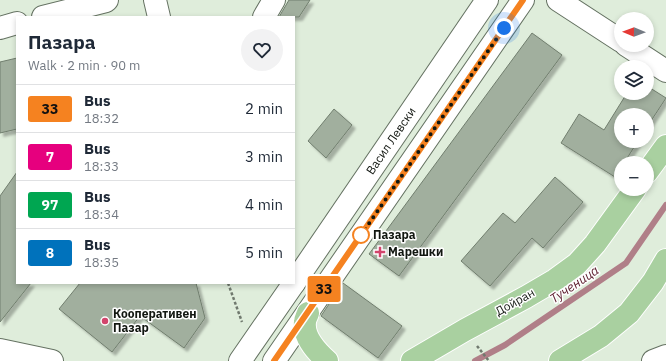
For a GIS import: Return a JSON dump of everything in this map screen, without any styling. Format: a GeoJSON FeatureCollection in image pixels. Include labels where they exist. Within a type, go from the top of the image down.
{"type":"FeatureCollection","features":[{"type":"Feature","properties":{"kind":"main road"},"geometry":{"type":"LineString","coordinates":[[654,162],[666,146]]}},
{"type":"Feature","properties":{"kind":"main road","name":"Дойран"},"geometry":{"type":"LineString","coordinates":[[412,361],[555,280],[577,264],[595,244],[630,196]]}},
{"type":"Feature","properties":{"kind":"main road"},"geometry":{"type":"LineString","coordinates":[[560,361],[601,336],[628,314],[653,282],[666,260]]}},
{"type":"Feature","properties":{"kind":"main road"},"geometry":{"type":"LineString","coordinates":[[308,313],[305,322],[306,332],[312,345],[327,361]]}},
{"type":"Feature","properties":{"kind":"street"},"geometry":{"type":"LineString","coordinates":[[46,16],[107,0]]}},
{"type":"Feature","properties":{"kind":"street"},"geometry":{"type":"LineString","coordinates":[[155,0],[159,16]]}},
{"type":"Feature","properties":{"kind":"street"},"geometry":{"type":"LineString","coordinates":[[265,16],[274,0]]}},
{"type":"Feature","properties":{"kind":"street","name":"Васил Левски"},"geometry":{"type":"LineString","coordinates":[[295,282],[487,0]]}},
{"type":"Feature","properties":{"kind":"street"},"geometry":{"type":"LineString","coordinates":[[274,361],[523,0]]}},
{"type":"Feature","properties":{"kind":"street"},"geometry":{"type":"LineString","coordinates":[[558,0],[614,36]]}},
{"type":"Feature","properties":{"kind":"street"},"geometry":{"type":"LineString","coordinates":[[0,28],[16,23]]}},
{"type":"Feature","properties":{"kind":"street"},"geometry":{"type":"LineString","coordinates":[[637,52],[666,71]]}},
{"type":"Feature","properties":{"kind":"street","name":"Васил Левски"},"geometry":{"type":"LineString","coordinates":[[246,354],[293,284]]}},
{"type":"Feature","properties":{"kind":"street"},"geometry":{"type":"LineString","coordinates":[[0,350],[52,361]]}},
{"type":"Feature","properties":{"kind":"street"},"geometry":{"type":"LineString","coordinates":[[653,361],[666,356]]}},
{"type":"Feature","properties":{"kind":"path"},"geometry":{"type":"LineString","coordinates":[[228,284],[246,354]]}},
{"type":"Feature","properties":{"kind":"building"},"geometry":{"type":"Polygon","coordinates":[[[289,0],[310,0],[299,17],[280,16],[289,0]]]}},
{"type":"Feature","properties":{"kind":"building"},"geometry":{"type":"Polygon","coordinates":[[[532,33],[562,55],[399,276],[369,254],[532,33]]]}},
{"type":"Feature","properties":{"kind":"building"},"geometry":{"type":"Polygon","coordinates":[[[16,58],[16,129],[0,133],[0,62],[16,58]]]}},
{"type":"Feature","properties":{"kind":"building"},"geometry":{"type":"Polygon","coordinates":[[[654,90],[666,98],[654,116],[654,108],[618,108],[623,100],[654,100],[654,90]]]}},
{"type":"Feature","properties":{"kind":"building"},"geometry":{"type":"Polygon","coordinates":[[[334,109],[352,125],[326,158],[308,141],[334,109]]]}},
{"type":"Feature","properties":{"kind":"building"},"geometry":{"type":"Polygon","coordinates":[[[579,114],[604,130],[614,114],[614,148],[634,148],[628,156],[614,156],[614,176],[561,143],[579,114]]]}},
{"type":"Feature","properties":{"kind":"building"},"geometry":{"type":"Polygon","coordinates":[[[16,173],[16,284],[30,284],[0,322],[0,196],[16,173]]]}},
{"type":"Feature","properties":{"kind":"building"},"geometry":{"type":"Polygon","coordinates":[[[555,177],[583,202],[543,248],[532,238],[490,286],[461,261],[503,213],[515,223],[555,177]]]}},
{"type":"Feature","properties":{"kind":"building"},"geometry":{"type":"Polygon","coordinates":[[[343,283],[402,326],[378,358],[321,316],[343,283]]]}},
{"type":"Feature","properties":{"kind":"building","name":"Кооперативен Пазар"},"geometry":{"type":"Polygon","coordinates":[[[79,284],[196,284],[205,318],[184,348],[140,316],[112,352],[59,309],[79,284]]]}},
{"type":"Feature","properties":{"kind":"waterway","name":"Тученица"},"geometry":{"type":"LineString","coordinates":[[475,361],[505,345],[626,263],[666,205]]}},
{"type":"Feature","properties":{"kind":"bus line","name":"33"},"geometry":{"type":"LineString","coordinates":[[274,361],[523,0]]}},
{"type":"Feature","properties":{"kind":"place","name":"Пазара"},"geometry":{"type":"Point","coordinates":[361,235]}},
{"type":"Feature","properties":{"kind":"place","name":"Марешки"},"geometry":{"type":"Point","coordinates":[380,252]}},
{"type":"Feature","properties":{"kind":"place","name":"Кооперативен Пазар"},"geometry":{"type":"Point","coordinates":[105,321]}},
{"type":"Feature","properties":{"kind":"route"},"geometry":{"type":"LineString","coordinates":[[361,235],[504,28]]}}]}
